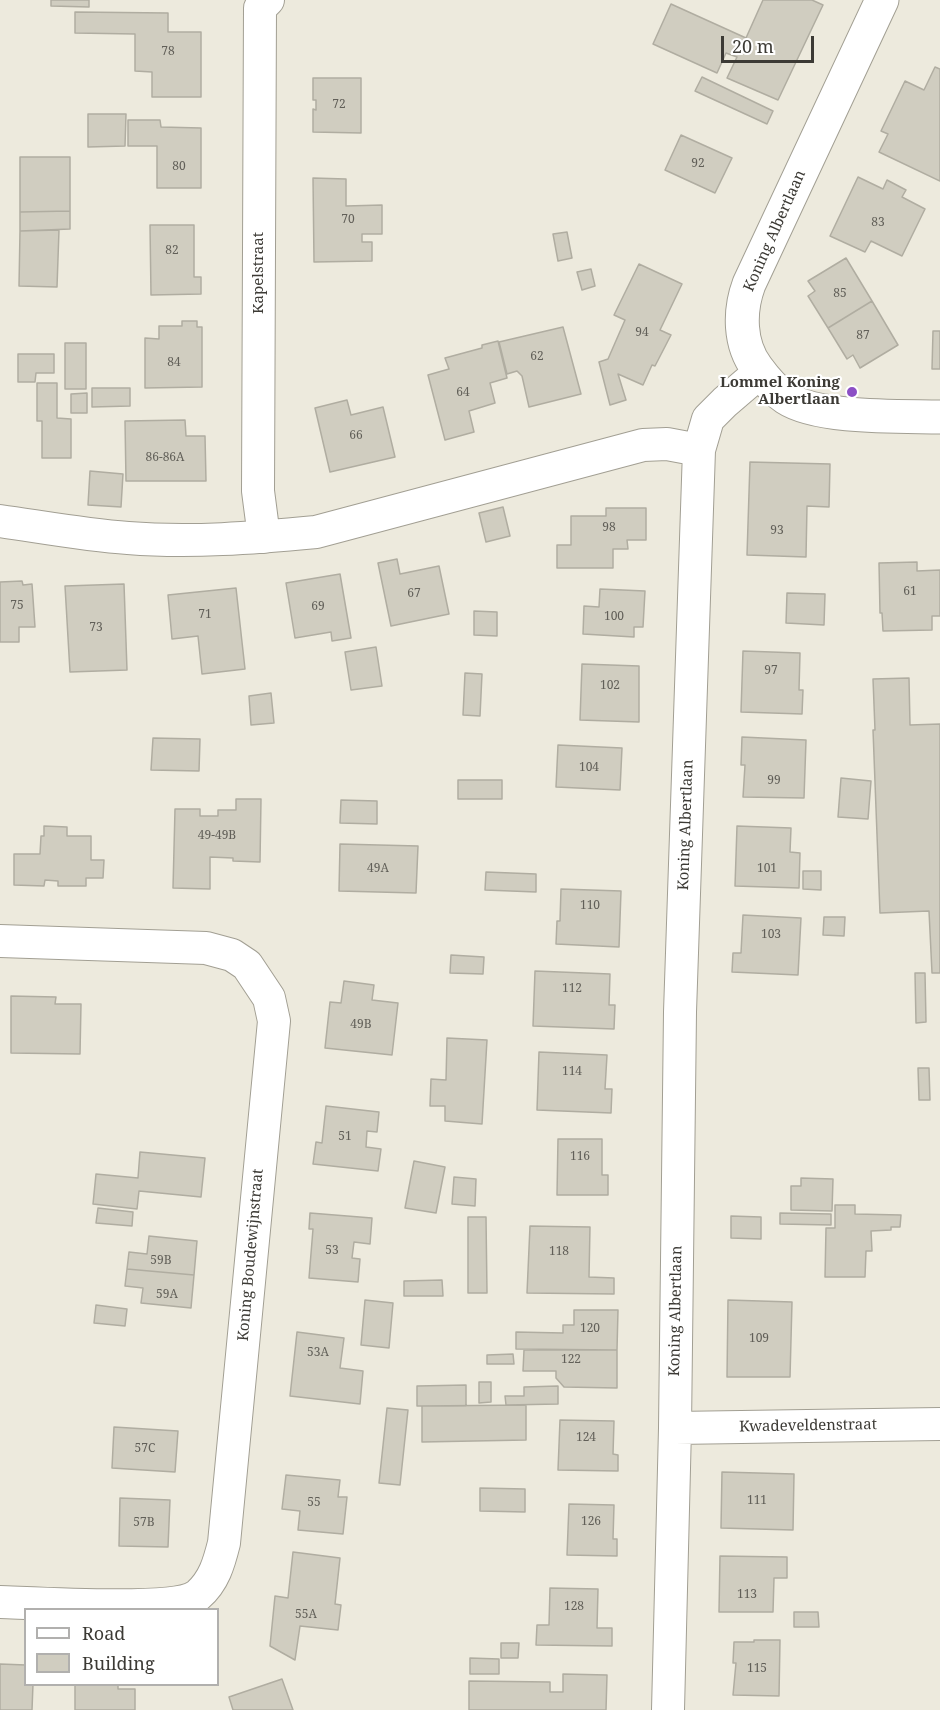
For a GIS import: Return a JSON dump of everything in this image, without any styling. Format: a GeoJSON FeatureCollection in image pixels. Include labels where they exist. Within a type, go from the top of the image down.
{"type":"FeatureCollection","features":[{"type":"Feature","properties":{"kind":"main road","name":"Koning Albertlaan"},"geometry":{"type":"LineString","coordinates":[[760,372],[749,356],[744,340],[742,324],[746,292],[882,0]]}},
{"type":"Feature","properties":{"kind":"main road"},"geometry":{"type":"LineString","coordinates":[[760,372],[786,398],[813,409],[940,417]]}},
{"type":"Feature","properties":{"kind":"street","name":"Kapelstraat"},"geometry":{"type":"LineString","coordinates":[[260,3],[258,491],[264,537]]}},
{"type":"Feature","properties":{"kind":"street","name":"Koning Albertlaan"},"geometry":{"type":"LineString","coordinates":[[668,1710],[675,1428],[680,1012],[699,450],[708,418],[760,372]]}},
{"type":"Feature","properties":{"kind":"street"},"geometry":{"type":"LineString","coordinates":[[0,521],[127,538],[205,540],[316,532],[643,445],[666,444],[699,450]]}},
{"type":"Feature","properties":{"kind":"street","name":"Koning Boudewijnstraat"},"geometry":{"type":"LineString","coordinates":[[0,941],[206,948],[232,955],[247,965],[258,980],[269,998],[274,1021],[224,1543],[219,1566],[212,1580],[196,1597],[168,1604],[0,1602]]}},
{"type":"Feature","properties":{"kind":"street","name":"Kwadeveldenstraat"},"geometry":{"type":"LineString","coordinates":[[675,1428],[940,1424]]}},
{"type":"Feature","properties":{"kind":"building"},"geometry":{"type":"Polygon","coordinates":[[[51,0],[89,0],[89,7],[51,6],[51,0]]]}},
{"type":"Feature","properties":{"kind":"building"},"geometry":{"type":"Polygon","coordinates":[[[763,0],[812,0],[823,5],[778,100],[727,78],[737,57],[726,53],[717,73],[653,44],[671,4],[746,38],[763,0]]]}},
{"type":"Feature","properties":{"kind":"building"},"geometry":{"type":"Polygon","coordinates":[[[75,12],[168,13],[168,32],[201,32],[201,97],[152,97],[152,72],[135,71],[135,34],[75,33],[75,12]]]}},
{"type":"Feature","properties":{"kind":"building"},"geometry":{"type":"Polygon","coordinates":[[[935,67],[940,69],[940,181],[879,152],[888,134],[881,131],[905,81],[924,90],[935,67]]]}},
{"type":"Feature","properties":{"kind":"building"},"geometry":{"type":"Polygon","coordinates":[[[702,77],[773,111],[767,124],[695,91],[702,77]]]}},
{"type":"Feature","properties":{"kind":"building"},"geometry":{"type":"Polygon","coordinates":[[[313,78],[361,78],[361,133],[313,132],[313,109],[316,110],[316,100],[313,100],[313,78]]]}},
{"type":"Feature","properties":{"kind":"building"},"geometry":{"type":"Polygon","coordinates":[[[88,114],[126,114],[125,146],[88,147],[88,114]]]}},
{"type":"Feature","properties":{"kind":"building"},"geometry":{"type":"Polygon","coordinates":[[[128,120],[160,120],[161,127],[201,128],[201,188],[157,188],[157,146],[128,146],[128,120]]]}},
{"type":"Feature","properties":{"kind":"building"},"geometry":{"type":"Polygon","coordinates":[[[681,135],[732,158],[715,193],[665,170],[681,135]]]}},
{"type":"Feature","properties":{"kind":"building"},"geometry":{"type":"Polygon","coordinates":[[[20,157],[70,157],[70,211],[20,212],[20,157]]]}},
{"type":"Feature","properties":{"kind":"building"},"geometry":{"type":"Polygon","coordinates":[[[858,177],[883,189],[887,180],[906,190],[902,197],[925,209],[902,256],[871,241],[865,252],[830,236],[858,177]]]}},
{"type":"Feature","properties":{"kind":"building"},"geometry":{"type":"Polygon","coordinates":[[[313,178],[346,179],[346,206],[382,205],[382,234],[362,234],[362,242],[372,242],[372,261],[314,262],[313,178]]]}},
{"type":"Feature","properties":{"kind":"building"},"geometry":{"type":"Polygon","coordinates":[[[70,211],[70,229],[20,231],[20,212],[70,211]]]}},
{"type":"Feature","properties":{"kind":"building"},"geometry":{"type":"Polygon","coordinates":[[[150,225],[194,225],[194,277],[201,277],[201,294],[151,295],[150,225]]]}},
{"type":"Feature","properties":{"kind":"building"},"geometry":{"type":"Polygon","coordinates":[[[59,230],[57,287],[19,286],[20,231],[59,230]]]}},
{"type":"Feature","properties":{"kind":"building"},"geometry":{"type":"Polygon","coordinates":[[[567,232],[572,258],[558,261],[553,234],[567,232]]]}},
{"type":"Feature","properties":{"kind":"building"},"geometry":{"type":"Polygon","coordinates":[[[846,258],[872,301],[828,328],[808,296],[815,291],[808,281],[846,258]]]}},
{"type":"Feature","properties":{"kind":"building"},"geometry":{"type":"Polygon","coordinates":[[[639,264],[682,284],[660,330],[671,335],[655,366],[652,365],[643,385],[618,374],[626,400],[610,405],[599,362],[608,359],[625,320],[614,315],[639,264]]]}},
{"type":"Feature","properties":{"kind":"building"},"geometry":{"type":"Polygon","coordinates":[[[591,269],[595,286],[582,290],[577,272],[591,269]]]}},
{"type":"Feature","properties":{"kind":"building"},"geometry":{"type":"Polygon","coordinates":[[[872,301],[898,345],[860,368],[853,355],[847,359],[828,328],[872,301]]]}},
{"type":"Feature","properties":{"kind":"building"},"geometry":{"type":"Polygon","coordinates":[[[182,321],[197,321],[197,327],[202,327],[202,387],[145,388],[145,338],[159,339],[159,326],[182,326],[182,321]]]}},
{"type":"Feature","properties":{"kind":"building"},"geometry":{"type":"Polygon","coordinates":[[[563,327],[581,394],[529,407],[522,376],[517,371],[507,374],[499,342],[563,327]]]}},
{"type":"Feature","properties":{"kind":"building"},"geometry":{"type":"Polygon","coordinates":[[[933,331],[940,331],[940,369],[932,369],[933,331]]]}},
{"type":"Feature","properties":{"kind":"building"},"geometry":{"type":"Polygon","coordinates":[[[498,341],[507,378],[490,383],[495,403],[469,411],[474,432],[445,440],[428,375],[449,369],[445,358],[498,341]]]}},
{"type":"Feature","properties":{"kind":"building"},"geometry":{"type":"Polygon","coordinates":[[[65,343],[86,343],[86,389],[65,389],[65,343]]]}},
{"type":"Feature","properties":{"kind":"building"},"geometry":{"type":"Polygon","coordinates":[[[18,354],[54,354],[54,373],[36,373],[35,382],[18,382],[18,354]]]}},
{"type":"Feature","properties":{"kind":"building"},"geometry":{"type":"Polygon","coordinates":[[[37,383],[57,383],[57,418],[71,419],[71,458],[42,458],[42,421],[37,421],[37,383]]]}},
{"type":"Feature","properties":{"kind":"building"},"geometry":{"type":"Polygon","coordinates":[[[92,388],[130,388],[130,406],[92,407],[92,388]]]}},
{"type":"Feature","properties":{"kind":"building"},"geometry":{"type":"Polygon","coordinates":[[[87,393],[87,413],[71,413],[71,394],[87,393]]]}},
{"type":"Feature","properties":{"kind":"building"},"geometry":{"type":"Polygon","coordinates":[[[347,400],[351,415],[383,407],[395,457],[330,472],[315,408],[347,400]]]}},
{"type":"Feature","properties":{"kind":"building"},"geometry":{"type":"Polygon","coordinates":[[[185,420],[186,436],[205,436],[206,481],[126,481],[125,421],[185,420]]]}},
{"type":"Feature","properties":{"kind":"building"},"geometry":{"type":"Polygon","coordinates":[[[750,462],[830,464],[829,507],[807,506],[806,557],[747,555],[750,462]]]}},
{"type":"Feature","properties":{"kind":"building"},"geometry":{"type":"Polygon","coordinates":[[[90,471],[123,474],[121,507],[88,505],[90,471]]]}},
{"type":"Feature","properties":{"kind":"building"},"geometry":{"type":"Polygon","coordinates":[[[503,507],[510,536],[486,542],[479,513],[503,507]]]}},
{"type":"Feature","properties":{"kind":"building"},"geometry":{"type":"Polygon","coordinates":[[[606,508],[646,508],[646,540],[627,540],[628,549],[613,549],[613,568],[557,568],[557,545],[571,545],[571,516],[606,516],[606,508]]]}},
{"type":"Feature","properties":{"kind":"building"},"geometry":{"type":"Polygon","coordinates":[[[397,559],[400,574],[439,566],[449,614],[391,626],[378,563],[397,559]]]}},
{"type":"Feature","properties":{"kind":"building"},"geometry":{"type":"Polygon","coordinates":[[[917,562],[917,571],[940,570],[940,616],[932,616],[932,630],[883,631],[882,613],[880,613],[879,563],[917,562]]]}},
{"type":"Feature","properties":{"kind":"building"},"geometry":{"type":"Polygon","coordinates":[[[340,574],[351,638],[332,641],[331,632],[295,638],[286,583],[340,574]]]}},
{"type":"Feature","properties":{"kind":"building"},"geometry":{"type":"Polygon","coordinates":[[[22,581],[23,585],[32,584],[35,627],[19,627],[19,642],[0,642],[0,582],[22,581]]]}},
{"type":"Feature","properties":{"kind":"building"},"geometry":{"type":"Polygon","coordinates":[[[124,584],[127,670],[70,672],[65,586],[124,584]]]}},
{"type":"Feature","properties":{"kind":"building"},"geometry":{"type":"Polygon","coordinates":[[[236,588],[245,669],[202,674],[198,636],[172,639],[168,595],[236,588]]]}},
{"type":"Feature","properties":{"kind":"building"},"geometry":{"type":"Polygon","coordinates":[[[600,589],[645,591],[643,627],[634,627],[634,637],[583,634],[584,606],[599,607],[600,589]]]}},
{"type":"Feature","properties":{"kind":"building"},"geometry":{"type":"Polygon","coordinates":[[[787,593],[825,594],[824,625],[786,623],[787,593]]]}},
{"type":"Feature","properties":{"kind":"building"},"geometry":{"type":"Polygon","coordinates":[[[474,611],[497,612],[497,636],[474,635],[474,611]]]}},
{"type":"Feature","properties":{"kind":"building"},"geometry":{"type":"Polygon","coordinates":[[[376,647],[382,686],[351,690],[345,652],[376,647]]]}},
{"type":"Feature","properties":{"kind":"building"},"geometry":{"type":"Polygon","coordinates":[[[743,651],[800,653],[799,690],[803,690],[802,714],[741,712],[743,651]]]}},
{"type":"Feature","properties":{"kind":"building"},"geometry":{"type":"Polygon","coordinates":[[[582,664],[639,666],[639,722],[580,720],[582,664]]]}},
{"type":"Feature","properties":{"kind":"building"},"geometry":{"type":"Polygon","coordinates":[[[465,673],[482,674],[480,716],[463,715],[465,673]]]}},
{"type":"Feature","properties":{"kind":"building"},"geometry":{"type":"Polygon","coordinates":[[[909,678],[910,725],[940,724],[940,973],[932,973],[929,911],[880,913],[873,679],[909,678]]]}},
{"type":"Feature","properties":{"kind":"building"},"geometry":{"type":"Polygon","coordinates":[[[271,693],[274,723],[251,725],[249,696],[271,693]]]}},
{"type":"Feature","properties":{"kind":"building"},"geometry":{"type":"Polygon","coordinates":[[[742,737],[806,740],[804,798],[743,797],[745,765],[741,765],[742,737]]]}},
{"type":"Feature","properties":{"kind":"building"},"geometry":{"type":"Polygon","coordinates":[[[153,738],[200,739],[199,771],[151,770],[153,738]]]}},
{"type":"Feature","properties":{"kind":"building"},"geometry":{"type":"Polygon","coordinates":[[[558,745],[622,748],[620,790],[556,787],[558,745]]]}},
{"type":"Feature","properties":{"kind":"building"},"geometry":{"type":"Polygon","coordinates":[[[841,778],[871,781],[868,819],[838,817],[841,778]]]}},
{"type":"Feature","properties":{"kind":"building"},"geometry":{"type":"Polygon","coordinates":[[[458,780],[502,780],[502,799],[458,799],[458,780]]]}},
{"type":"Feature","properties":{"kind":"building"},"geometry":{"type":"Polygon","coordinates":[[[236,799],[261,799],[260,862],[210,857],[210,889],[173,888],[175,809],[200,809],[200,816],[218,816],[218,810],[236,810],[236,799]]]}},
{"type":"Feature","properties":{"kind":"building"},"geometry":{"type":"Polygon","coordinates":[[[341,800],[377,801],[377,824],[340,823],[341,800]]]}},
{"type":"Feature","properties":{"kind":"building"},"geometry":{"type":"Polygon","coordinates":[[[44,826],[67,827],[67,836],[91,836],[91,860],[104,860],[103,878],[86,878],[86,886],[58,886],[58,881],[45,880],[44,886],[14,885],[14,854],[40,854],[44,826]]]}},
{"type":"Feature","properties":{"kind":"building"},"geometry":{"type":"Polygon","coordinates":[[[737,826],[791,828],[790,852],[800,853],[799,888],[735,886],[737,826]]]}},
{"type":"Feature","properties":{"kind":"building"},"geometry":{"type":"Polygon","coordinates":[[[340,844],[418,846],[416,893],[339,891],[340,844]]]}},
{"type":"Feature","properties":{"kind":"building"},"geometry":{"type":"Polygon","coordinates":[[[803,871],[821,871],[821,890],[803,889],[803,871]]]}},
{"type":"Feature","properties":{"kind":"building"},"geometry":{"type":"Polygon","coordinates":[[[486,872],[536,874],[536,892],[485,890],[486,872]]]}},
{"type":"Feature","properties":{"kind":"building"},"geometry":{"type":"Polygon","coordinates":[[[561,889],[621,891],[619,947],[556,944],[557,921],[560,921],[561,889]]]}},
{"type":"Feature","properties":{"kind":"building"},"geometry":{"type":"Polygon","coordinates":[[[743,915],[801,918],[798,975],[732,972],[733,953],[741,953],[743,915]]]}},
{"type":"Feature","properties":{"kind":"building"},"geometry":{"type":"Polygon","coordinates":[[[824,917],[845,917],[844,936],[823,935],[824,917]]]}},
{"type":"Feature","properties":{"kind":"building"},"geometry":{"type":"Polygon","coordinates":[[[451,955],[484,957],[483,974],[450,973],[451,955]]]}},
{"type":"Feature","properties":{"kind":"building"},"geometry":{"type":"Polygon","coordinates":[[[535,971],[610,974],[609,1005],[615,1005],[614,1029],[533,1026],[535,971]]]}},
{"type":"Feature","properties":{"kind":"building"},"geometry":{"type":"Polygon","coordinates":[[[915,973],[925,973],[926,1022],[916,1023],[915,973]]]}},
{"type":"Feature","properties":{"kind":"building"},"geometry":{"type":"Polygon","coordinates":[[[344,981],[374,985],[372,1000],[398,1003],[392,1055],[325,1048],[330,1002],[341,1003],[344,981]]]}},
{"type":"Feature","properties":{"kind":"building"},"geometry":{"type":"Polygon","coordinates":[[[11,996],[56,997],[55,1004],[81,1004],[80,1054],[11,1053],[11,996]]]}},
{"type":"Feature","properties":{"kind":"building"},"geometry":{"type":"Polygon","coordinates":[[[447,1038],[487,1040],[482,1124],[445,1121],[445,1106],[430,1106],[431,1079],[446,1080],[447,1038]]]}},
{"type":"Feature","properties":{"kind":"building"},"geometry":{"type":"Polygon","coordinates":[[[539,1052],[607,1055],[605,1089],[612,1089],[611,1113],[537,1110],[539,1052]]]}},
{"type":"Feature","properties":{"kind":"building"},"geometry":{"type":"Polygon","coordinates":[[[918,1068],[929,1068],[930,1100],[919,1100],[918,1068]]]}},
{"type":"Feature","properties":{"kind":"building"},"geometry":{"type":"Polygon","coordinates":[[[326,1106],[379,1112],[377,1132],[367,1131],[366,1147],[381,1149],[378,1171],[313,1164],[316,1142],[322,1143],[326,1106]]]}},
{"type":"Feature","properties":{"kind":"building"},"geometry":{"type":"Polygon","coordinates":[[[558,1139],[602,1139],[602,1175],[608,1175],[608,1195],[557,1195],[558,1139]]]}},
{"type":"Feature","properties":{"kind":"building"},"geometry":{"type":"Polygon","coordinates":[[[140,1152],[205,1158],[201,1197],[139,1191],[137,1209],[93,1204],[96,1174],[138,1178],[140,1152]]]}},
{"type":"Feature","properties":{"kind":"building"},"geometry":{"type":"Polygon","coordinates":[[[414,1161],[445,1167],[436,1213],[405,1208],[414,1161]]]}},
{"type":"Feature","properties":{"kind":"building"},"geometry":{"type":"Polygon","coordinates":[[[454,1177],[476,1179],[475,1206],[452,1204],[454,1177]]]}},
{"type":"Feature","properties":{"kind":"building"},"geometry":{"type":"Polygon","coordinates":[[[801,1178],[833,1179],[832,1211],[791,1210],[791,1186],[801,1186],[801,1178]]]}},
{"type":"Feature","properties":{"kind":"building"},"geometry":{"type":"Polygon","coordinates":[[[835,1205],[855,1205],[855,1214],[901,1215],[900,1227],[871,1231],[872,1251],[866,1251],[865,1277],[825,1277],[826,1228],[835,1228],[835,1205]]]}},
{"type":"Feature","properties":{"kind":"building"},"geometry":{"type":"Polygon","coordinates":[[[98,1208],[133,1212],[132,1226],[96,1223],[98,1208]]]}},
{"type":"Feature","properties":{"kind":"building"},"geometry":{"type":"Polygon","coordinates":[[[310,1213],[372,1218],[370,1244],[354,1242],[352,1258],[360,1259],[358,1282],[309,1278],[313,1229],[309,1229],[310,1213]]]}},
{"type":"Feature","properties":{"kind":"building"},"geometry":{"type":"Polygon","coordinates":[[[780,1213],[831,1214],[831,1225],[780,1224],[780,1213]]]}},
{"type":"Feature","properties":{"kind":"building"},"geometry":{"type":"Polygon","coordinates":[[[731,1216],[761,1217],[761,1239],[731,1238],[731,1216]]]}},
{"type":"Feature","properties":{"kind":"building"},"geometry":{"type":"Polygon","coordinates":[[[468,1217],[486,1217],[487,1293],[468,1293],[468,1217]]]}},
{"type":"Feature","properties":{"kind":"building"},"geometry":{"type":"Polygon","coordinates":[[[530,1226],[590,1227],[589,1277],[614,1278],[614,1294],[527,1293],[530,1226]]]}},
{"type":"Feature","properties":{"kind":"building"},"geometry":{"type":"Polygon","coordinates":[[[149,1236],[197,1241],[194,1275],[127,1269],[129,1252],[147,1254],[149,1236]]]}},
{"type":"Feature","properties":{"kind":"building"},"geometry":{"type":"Polygon","coordinates":[[[127,1269],[194,1275],[191,1308],[141,1303],[143,1288],[125,1286],[127,1269]]]}},
{"type":"Feature","properties":{"kind":"building"},"geometry":{"type":"Polygon","coordinates":[[[442,1280],[443,1296],[404,1296],[404,1281],[442,1280]]]}},
{"type":"Feature","properties":{"kind":"building"},"geometry":{"type":"Polygon","coordinates":[[[365,1300],[393,1303],[389,1348],[361,1345],[365,1300]]]}},
{"type":"Feature","properties":{"kind":"building"},"geometry":{"type":"Polygon","coordinates":[[[728,1300],[792,1302],[790,1377],[727,1377],[728,1300]]]}},
{"type":"Feature","properties":{"kind":"building"},"geometry":{"type":"Polygon","coordinates":[[[96,1305],[127,1309],[125,1326],[94,1323],[96,1305]]]}},
{"type":"Feature","properties":{"kind":"building"},"geometry":{"type":"Polygon","coordinates":[[[574,1310],[618,1310],[617,1350],[516,1349],[516,1332],[563,1333],[563,1325],[574,1325],[574,1310]]]}},
{"type":"Feature","properties":{"kind":"building"},"geometry":{"type":"Polygon","coordinates":[[[297,1332],[344,1338],[340,1368],[363,1371],[360,1404],[290,1396],[297,1332]]]}},
{"type":"Feature","properties":{"kind":"building"},"geometry":{"type":"Polygon","coordinates":[[[524,1350],[617,1350],[617,1388],[564,1387],[556,1378],[556,1371],[523,1371],[524,1350]]]}},
{"type":"Feature","properties":{"kind":"building"},"geometry":{"type":"Polygon","coordinates":[[[513,1354],[514,1364],[487,1364],[487,1355],[513,1354]]]}},
{"type":"Feature","properties":{"kind":"building"},"geometry":{"type":"Polygon","coordinates":[[[479,1382],[491,1382],[491,1402],[479,1403],[479,1382]]]}},
{"type":"Feature","properties":{"kind":"building"},"geometry":{"type":"Polygon","coordinates":[[[466,1385],[466,1406],[417,1406],[417,1386],[466,1385]]]}},
{"type":"Feature","properties":{"kind":"building"},"geometry":{"type":"Polygon","coordinates":[[[558,1386],[558,1404],[506,1405],[505,1396],[524,1396],[524,1387],[558,1386]]]}},
{"type":"Feature","properties":{"kind":"building"},"geometry":{"type":"Polygon","coordinates":[[[526,1405],[526,1440],[422,1442],[422,1406],[526,1405]]]}},
{"type":"Feature","properties":{"kind":"building"},"geometry":{"type":"Polygon","coordinates":[[[387,1408],[408,1410],[400,1485],[379,1483],[387,1408]]]}},
{"type":"Feature","properties":{"kind":"building"},"geometry":{"type":"Polygon","coordinates":[[[560,1420],[614,1421],[613,1454],[618,1455],[618,1471],[558,1470],[560,1420]]]}},
{"type":"Feature","properties":{"kind":"building"},"geometry":{"type":"Polygon","coordinates":[[[114,1427],[178,1431],[175,1472],[112,1468],[114,1427]]]}},
{"type":"Feature","properties":{"kind":"building"},"geometry":{"type":"Polygon","coordinates":[[[722,1472],[794,1474],[793,1530],[721,1528],[722,1472]]]}},
{"type":"Feature","properties":{"kind":"building"},"geometry":{"type":"Polygon","coordinates":[[[286,1475],[340,1480],[338,1497],[347,1497],[343,1534],[298,1530],[300,1511],[282,1509],[286,1475]]]}},
{"type":"Feature","properties":{"kind":"building"},"geometry":{"type":"Polygon","coordinates":[[[480,1488],[525,1489],[525,1512],[480,1511],[480,1488]]]}},
{"type":"Feature","properties":{"kind":"building"},"geometry":{"type":"Polygon","coordinates":[[[120,1498],[170,1500],[168,1547],[119,1546],[120,1498]]]}},
{"type":"Feature","properties":{"kind":"building"},"geometry":{"type":"Polygon","coordinates":[[[569,1504],[614,1505],[613,1539],[617,1539],[617,1556],[567,1555],[569,1504]]]}},
{"type":"Feature","properties":{"kind":"building"},"geometry":{"type":"Polygon","coordinates":[[[293,1552],[340,1558],[335,1604],[341,1605],[338,1630],[300,1626],[295,1660],[270,1646],[275,1596],[288,1598],[293,1552]]]}},
{"type":"Feature","properties":{"kind":"building"},"geometry":{"type":"Polygon","coordinates":[[[720,1556],[787,1557],[787,1578],[774,1578],[773,1612],[719,1612],[720,1556]]]}},
{"type":"Feature","properties":{"kind":"building"},"geometry":{"type":"Polygon","coordinates":[[[550,1588],[598,1589],[597,1628],[612,1628],[612,1646],[536,1645],[537,1625],[549,1625],[550,1588]]]}},
{"type":"Feature","properties":{"kind":"building"},"geometry":{"type":"Polygon","coordinates":[[[794,1612],[818,1612],[819,1627],[794,1627],[794,1612]]]}},
{"type":"Feature","properties":{"kind":"building"},"geometry":{"type":"Polygon","coordinates":[[[754,1640],[780,1640],[779,1696],[733,1695],[736,1663],[733,1663],[734,1642],[754,1642],[754,1640]]]}},
{"type":"Feature","properties":{"kind":"building"},"geometry":{"type":"Polygon","coordinates":[[[501,1643],[519,1643],[518,1658],[501,1658],[501,1643]]]}},
{"type":"Feature","properties":{"kind":"building"},"geometry":{"type":"Polygon","coordinates":[[[470,1658],[499,1659],[499,1674],[470,1674],[470,1658]]]}},
{"type":"Feature","properties":{"kind":"building"},"geometry":{"type":"Polygon","coordinates":[[[0,1664],[24,1665],[24,1686],[33,1686],[32,1710],[0,1710],[0,1664]]]}},
{"type":"Feature","properties":{"kind":"building"},"geometry":{"type":"Polygon","coordinates":[[[563,1674],[607,1675],[606,1710],[469,1710],[469,1681],[550,1682],[550,1692],[563,1692],[563,1674]]]}},
{"type":"Feature","properties":{"kind":"building"},"geometry":{"type":"Polygon","coordinates":[[[282,1679],[293,1710],[233,1710],[229,1697],[282,1679]]]}},
{"type":"Feature","properties":{"kind":"building"},"geometry":{"type":"Polygon","coordinates":[[[75,1686],[118,1686],[118,1689],[135,1689],[135,1710],[75,1710],[75,1686]]]}},
{"type":"Feature","properties":{"kind":"place","name":"Lommel Koning Albertlaan"},"geometry":{"type":"Point","coordinates":[852,392]}}]}
